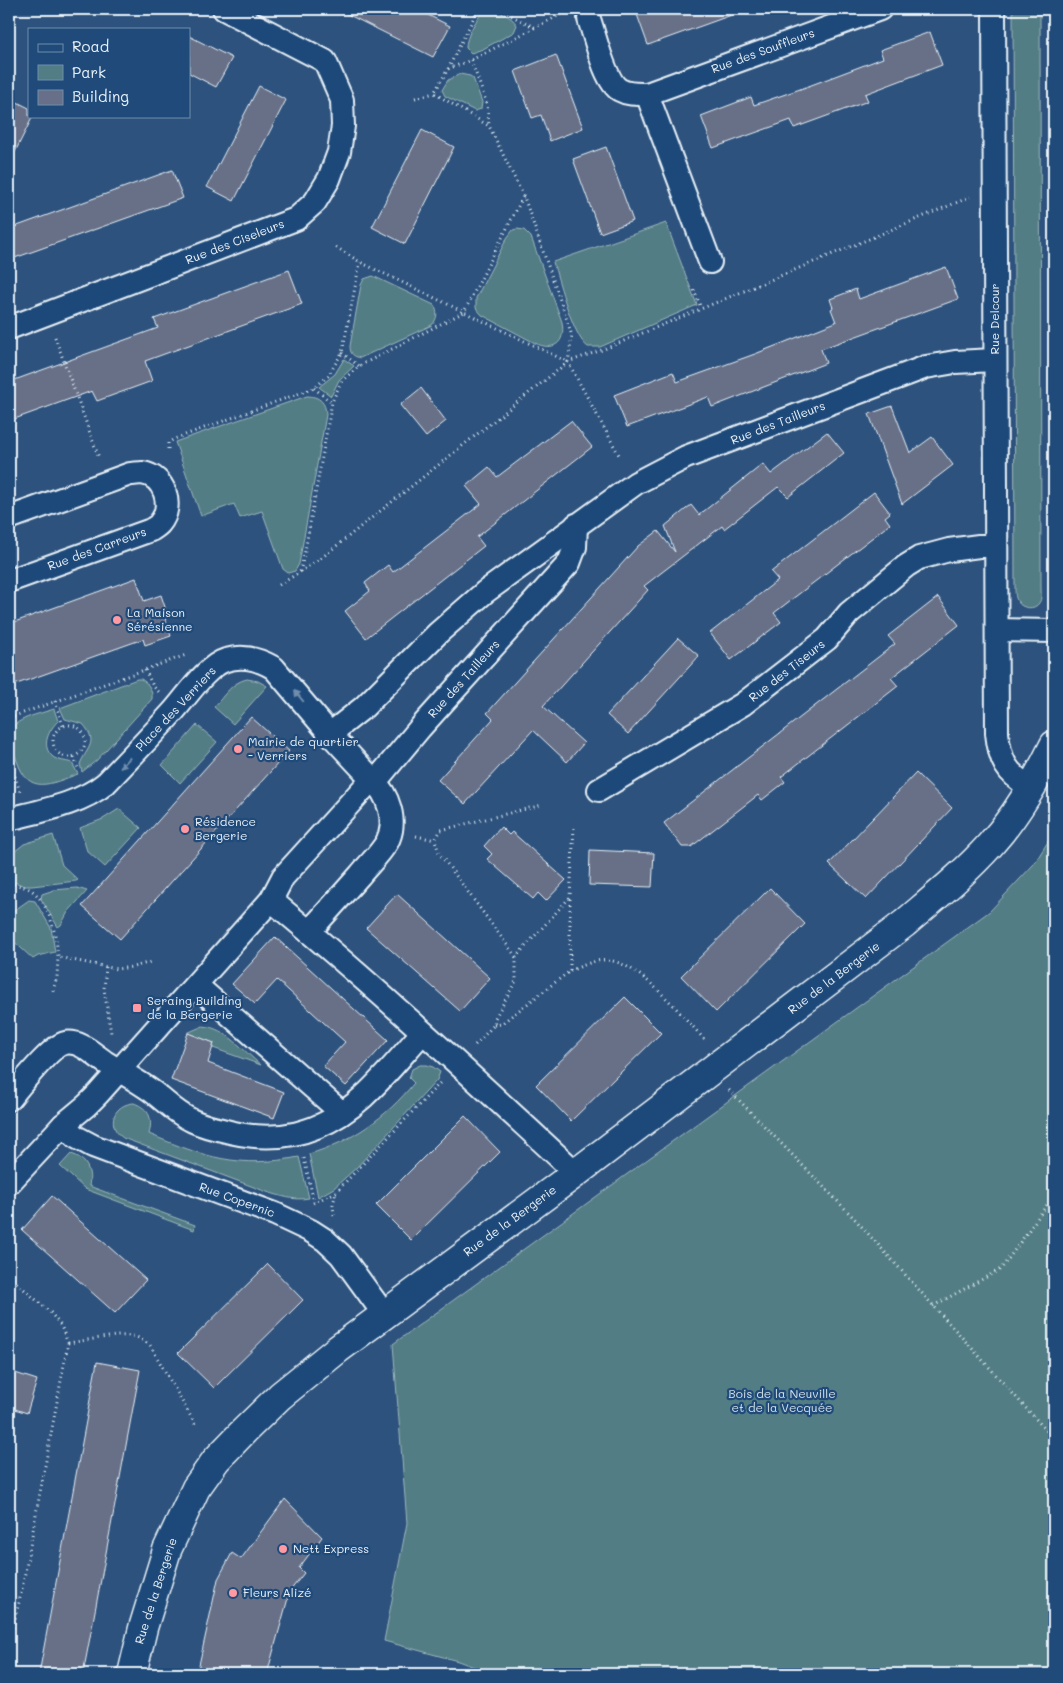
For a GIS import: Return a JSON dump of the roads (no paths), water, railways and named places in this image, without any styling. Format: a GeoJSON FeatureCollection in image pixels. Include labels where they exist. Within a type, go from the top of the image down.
{"type":"FeatureCollection","features":[{"type":"Feature","properties":{"kind":"street","name":"Rue des Ciseleurs"},"geometry":{"type":"LineString","coordinates":[[9,328],[296,219],[315,202],[329,179],[339,152],[343,126],[342,100],[326,61],[224,9]]}},
{"type":"Feature","properties":{"kind":"street","name":"Rue des Souffleurs"},"geometry":{"type":"LineString","coordinates":[[580,14],[610,80],[618,89],[629,94],[647,94],[880,9]]}},
{"type":"Feature","properties":{"kind":"street","name":"Rue Delcour"},"geometry":{"type":"LineString","coordinates":[[994,9],[997,733],[1004,765],[1018,780],[1031,788]]}},
{"type":"Feature","properties":{"kind":"street"},"geometry":{"type":"LineString","coordinates":[[647,94],[710,262]]}},
{"type":"Feature","properties":{"kind":"street","name":"Rue des Tailleurs"},"geometry":{"type":"LineString","coordinates":[[330,734],[364,707],[438,633],[485,592],[636,483],[686,458],[926,367],[955,362],[995,360]]}},
{"type":"Feature","properties":{"kind":"street","name":"Rue des Carreurs"},"geometry":{"type":"LineString","coordinates":[[9,518],[130,474],[152,476],[165,492],[167,501],[166,511],[160,523],[151,530],[9,581]]}},
{"type":"Feature","properties":{"kind":"street","name":"Rue des Tailleurs"},"geometry":{"type":"LineString","coordinates":[[373,781],[569,563],[574,547],[576,525]]}},
{"type":"Feature","properties":{"kind":"street","name":"Rue des Tiseurs"},"geometry":{"type":"LineString","coordinates":[[598,790],[743,704],[827,639],[849,613],[906,566],[919,558],[956,549],[996,546]]}},
{"type":"Feature","properties":{"kind":"street"},"geometry":{"type":"LineString","coordinates":[[997,630],[1054,631]]}},
{"type":"Feature","properties":{"kind":"street","name":"Place des Verriers"},"geometry":{"type":"LineString","coordinates":[[9,819],[82,798],[95,792],[106,783],[212,668],[225,660],[249,658],[262,660],[274,668],[330,734]]}},
{"type":"Feature","properties":{"kind":"street"},"geometry":{"type":"LineString","coordinates":[[309,932],[377,856],[388,840],[391,826],[391,809],[385,796],[330,734]]}},
{"type":"Feature","properties":{"kind":"street","name":"Rue de la Bergerie"},"geometry":{"type":"LineString","coordinates":[[132,1674],[143,1628],[167,1550],[196,1488],[216,1460],[280,1396],[384,1314],[576,1173],[905,923],[952,883],[991,844],[1010,821],[1031,788],[1054,745]]}},
{"type":"Feature","properties":{"kind":"street"},"geometry":{"type":"LineString","coordinates":[[9,1183],[63,1125],[87,1105],[119,1070],[271,900],[283,877],[373,781]]}},
{"type":"Feature","properties":{"kind":"street"},"geometry":{"type":"LineString","coordinates":[[271,900],[422,1033],[576,1173]]}},
{"type":"Feature","properties":{"kind":"street"},"geometry":{"type":"LineString","coordinates":[[196,984],[342,1113]]}},
{"type":"Feature","properties":{"kind":"street"},"geometry":{"type":"LineString","coordinates":[[9,1099],[54,1049],[64,1043],[75,1043],[154,1093],[174,1110],[193,1121],[239,1135],[268,1138],[296,1134],[323,1124],[342,1113],[363,1097],[422,1033]]}},
{"type":"Feature","properties":{"kind":"street","name":"Rue Copernic"},"geometry":{"type":"LineString","coordinates":[[63,1125],[76,1137],[93,1146],[288,1219],[311,1231],[325,1240],[341,1255],[384,1314]]}},
{"type":"Feature","properties":{"kind":"place","name":"La Maison Sérésienne"},"geometry":{"type":"Point","coordinates":[117,620]}},
{"type":"Feature","properties":{"kind":"place","name":"Mairie de quartier - Verriers"},"geometry":{"type":"Point","coordinates":[238,749]}},
{"type":"Feature","properties":{"kind":"place","name":"Résidence Bergerie"},"geometry":{"type":"Point","coordinates":[185,829]}},
{"type":"Feature","properties":{"kind":"place","name":"Seraing Building de la Bergerie"},"geometry":{"type":"Point","coordinates":[137,1008]}},
{"type":"Feature","properties":{"kind":"place","name":"Nett Express"},"geometry":{"type":"Point","coordinates":[283,1549]}},
{"type":"Feature","properties":{"kind":"place","name":"Fleurs Alizé"},"geometry":{"type":"Point","coordinates":[233,1593]}},
{"type":"Feature","properties":{"kind":"park label","name":"Bois de la Neuville et de la Vecquée"},"geometry":{"type":"Point","coordinates":[782,1401]}}]}
